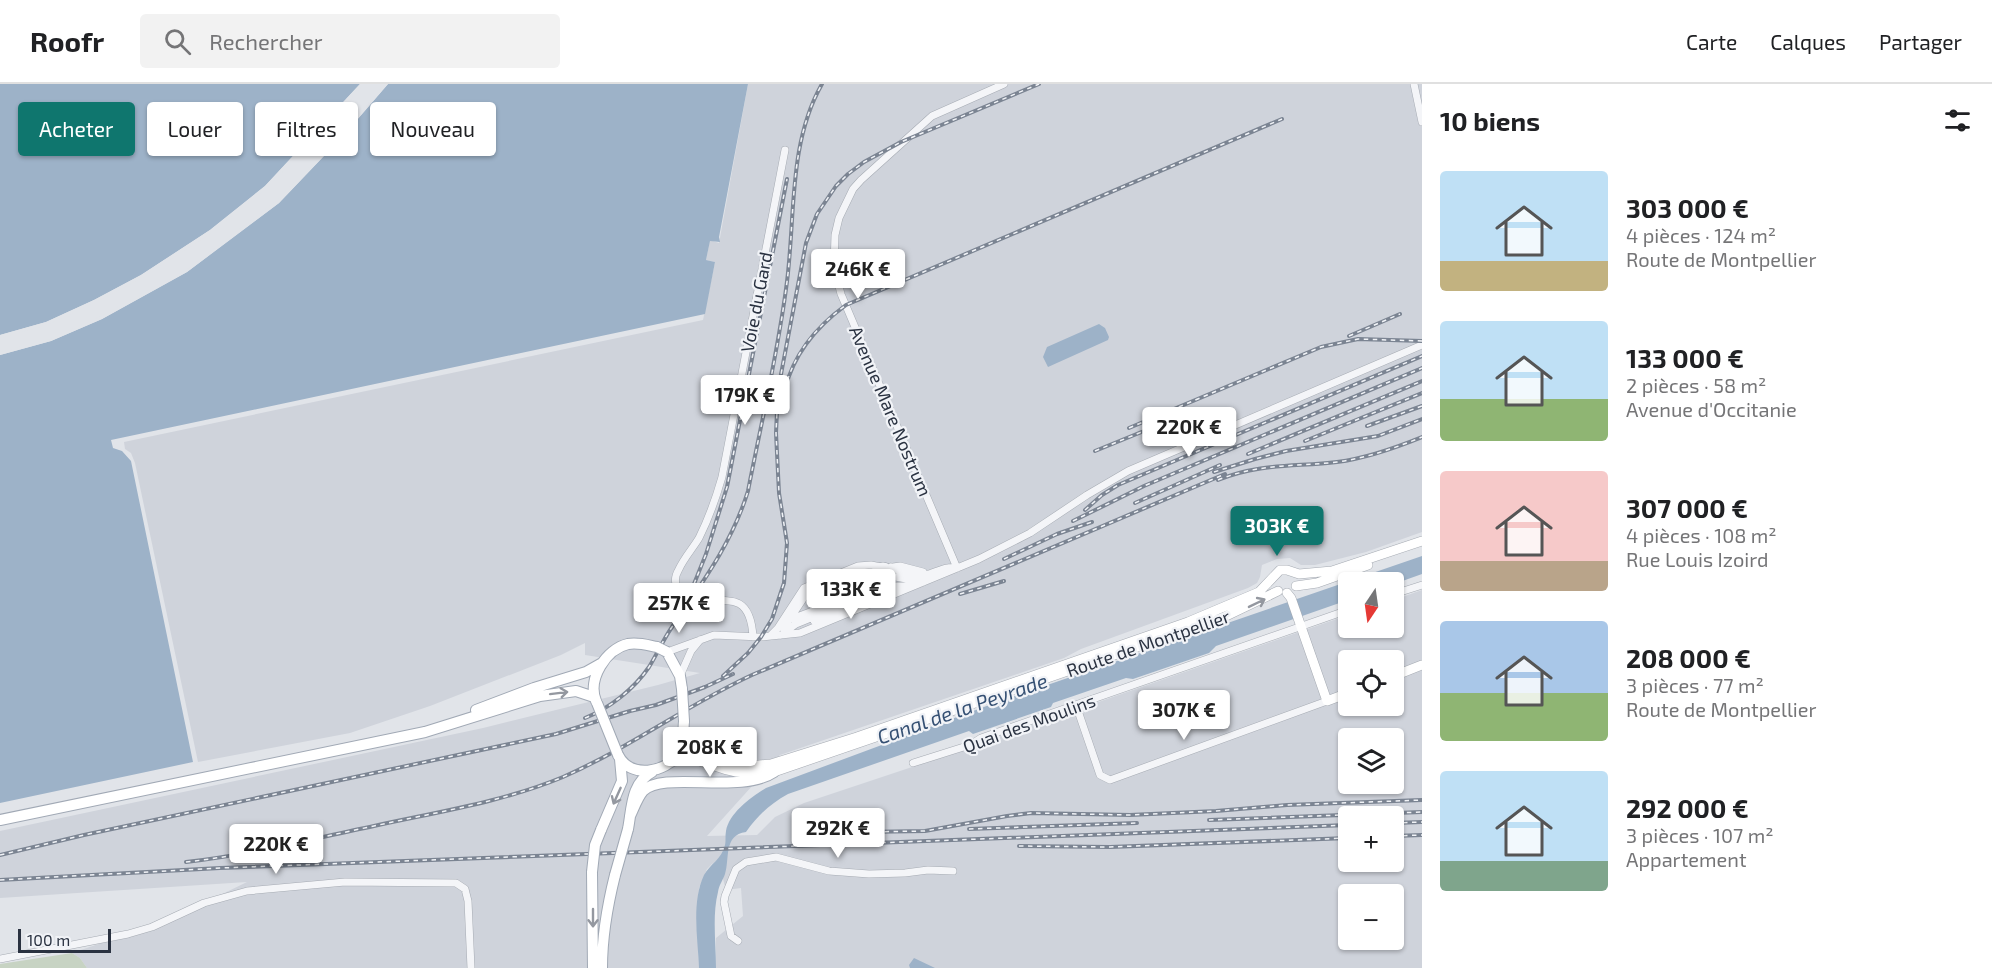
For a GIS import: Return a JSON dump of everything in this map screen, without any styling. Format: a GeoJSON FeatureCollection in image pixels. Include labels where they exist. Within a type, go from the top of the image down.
{"type":"FeatureCollection","features":[{"type":"Feature","properties":{"kind":"main road"},"geometry":{"type":"LineString","coordinates":[[1338,697],[1327,701],[1288,592],[1274,586],[1273,579],[1280,570],[1293,573],[1332,571],[1422,541]]}},
{"type":"Feature","properties":{"kind":"main road","name":"Route de Montpellier"},"geometry":{"type":"LineString","coordinates":[[672,762],[686,758],[735,772],[774,772],[1422,547]]}},
{"type":"Feature","properties":{"kind":"main road"},"geometry":{"type":"LineString","coordinates":[[1288,592],[1296,579],[1293,573]]}},
{"type":"Feature","properties":{"kind":"main road","name":"Route de Montpellier"},"geometry":{"type":"LineString","coordinates":[[684,725],[695,745],[711,756],[748,766],[771,764],[1188,622],[1259,592],[1273,579]]}},
{"type":"Feature","properties":{"kind":"main road"},"geometry":{"type":"LineString","coordinates":[[640,643],[662,650],[680,676],[684,725],[679,752],[672,762],[652,772],[639,782],[635,791],[628,829],[605,912],[597,966],[592,872],[595,845],[622,781],[619,757],[596,700],[597,672],[612,652],[629,644],[640,643]]}},
{"type":"Feature","properties":{"kind":"main road"},"geometry":{"type":"LineString","coordinates":[[402,736],[534,688],[586,672],[602,663]]}},
{"type":"Feature","properties":{"kind":"main road"},"geometry":{"type":"LineString","coordinates":[[1404,672],[1422,665]]}},
{"type":"Feature","properties":{"kind":"main road"},"geometry":{"type":"LineString","coordinates":[[0,820],[424,732],[549,694],[576,692],[596,700]]}},
{"type":"Feature","properties":{"kind":"main road"},"geometry":{"type":"LineString","coordinates":[[619,757],[639,770],[652,772]]}},
{"type":"Feature","properties":{"kind":"main road"},"geometry":{"type":"LineString","coordinates":[[630,816],[645,789],[655,785],[675,782],[736,783],[768,776],[774,772]]}},
{"type":"Feature","properties":{"kind":"street","name":"Avenue Mare Nostrum"},"geometry":{"type":"LineString","coordinates":[[957,568],[841,294],[834,267],[835,235],[839,218],[853,189],[919,126],[943,110],[1004,84]]}},
{"type":"Feature","properties":{"kind":"street"},"geometry":{"type":"LineString","coordinates":[[1414,84],[1422,122]]}},
{"type":"Feature","properties":{"kind":"street","name":"Voie du Gard"},"geometry":{"type":"LineString","coordinates":[[753,637],[752,621],[744,606],[737,602],[692,601],[681,594],[676,582],[678,570],[698,540],[709,518],[722,477],[785,150]]}},
{"type":"Feature","properties":{"kind":"street"},"geometry":{"type":"LineString","coordinates":[[662,650],[714,635],[753,637],[781,634],[796,624],[882,589],[895,586],[915,586],[925,582],[1030,533],[1128,471],[1422,345]]}},
{"type":"Feature","properties":{"kind":"street"},"geometry":{"type":"LineString","coordinates":[[770,636],[778,628],[804,588],[858,566],[886,567],[916,575],[928,574],[949,567],[957,568]]}},
{"type":"Feature","properties":{"kind":"street"},"geometry":{"type":"LineString","coordinates":[[876,574],[877,569],[886,567]]}},
{"type":"Feature","properties":{"kind":"street"},"geometry":{"type":"LineString","coordinates":[[876,574],[882,581],[887,580],[890,570],[886,567]]}},
{"type":"Feature","properties":{"kind":"street"},"geometry":{"type":"LineString","coordinates":[[781,634],[807,593],[854,574],[876,574]]}},
{"type":"Feature","properties":{"kind":"street"},"geometry":{"type":"LineString","coordinates":[[789,620],[852,596],[866,575]]}},
{"type":"Feature","properties":{"kind":"street"},"geometry":{"type":"LineString","coordinates":[[890,576],[925,582]]}},
{"type":"Feature","properties":{"kind":"street"},"geometry":{"type":"LineString","coordinates":[[1404,590],[1422,585]]}},
{"type":"Feature","properties":{"kind":"street","name":"Quai des Moulins"},"geometry":{"type":"LineString","coordinates":[[913,763],[970,745],[981,738],[1299,624],[1338,613]]}},
{"type":"Feature","properties":{"kind":"street"},"geometry":{"type":"LineString","coordinates":[[680,676],[691,651],[700,640]]}},
{"type":"Feature","properties":{"kind":"street"},"geometry":{"type":"LineString","coordinates":[[1076,705],[1100,775],[1110,780],[1327,701]]}},
{"type":"Feature","properties":{"kind":"street"},"geometry":{"type":"LineString","coordinates":[[738,941],[731,936],[724,902],[736,869],[742,864],[776,857],[829,871],[869,874],[928,870],[953,872]]}},
{"type":"Feature","properties":{"kind":"street"},"geometry":{"type":"LineString","coordinates":[[0,959],[121,936],[152,927],[204,903],[247,891],[345,882],[456,883],[465,889],[468,901],[471,968]]}},
{"type":"Feature","properties":{"kind":"shaded area"},"geometry":{"type":"Polygon","coordinates":[[[748,84],[1422,84],[1422,532],[1366,552],[1315,565],[1301,565],[1290,558],[1277,559],[1262,565],[1257,583],[1248,588],[1081,649],[1064,658],[780,755],[707,836],[757,835],[775,817],[804,803],[1338,618],[1338,638],[1404,638],[1404,596],[1422,590],[1422,968],[716,968],[716,938],[743,916],[741,888],[726,890],[718,860],[707,869],[699,888],[697,916],[699,968],[87,968],[80,958],[72,953],[128,934],[204,903],[247,882],[0,898],[0,831],[483,728],[700,673],[585,655],[585,643],[561,655],[430,706],[350,733],[198,762],[135,463],[131,453],[125,449],[124,442],[703,320],[715,262],[706,260],[710,240],[719,243],[748,84]]]}},
{"type":"Feature","properties":{"kind":"green space"},"geometry":{"type":"Polygon","coordinates":[[[72,953],[80,958],[87,968],[0,968],[0,964],[72,953]]]}},
{"type":"Feature","properties":{"kind":"water"},"geometry":{"type":"Polygon","coordinates":[[[0,84],[360,84],[343,102],[255,102],[255,156],[293,156],[265,186],[210,230],[141,275],[46,322],[0,335],[0,84]]]}},
{"type":"Feature","properties":{"kind":"water"},"geometry":{"type":"Polygon","coordinates":[[[388,84],[748,84],[719,237],[720,242],[710,241],[706,260],[715,262],[705,314],[111,440],[113,448],[122,451],[131,461],[193,762],[0,803],[0,355],[51,341],[102,319],[187,272],[279,203],[324,156],[358,156],[358,119],[370,105],[370,156],[496,156],[496,102],[372,102],[388,84]]]}},
{"type":"Feature","properties":{"kind":"water"},"geometry":{"type":"Polygon","coordinates":[[[1099,324],[1105,328],[1108,340],[1048,367],[1043,357],[1047,347],[1099,324]]]}},
{"type":"Feature","properties":{"kind":"water"},"geometry":{"type":"Polygon","coordinates":[[[1422,556],[1422,574],[1404,580],[1404,572],[1376,572],[1422,556]]]}},
{"type":"Feature","properties":{"kind":"water"},"geometry":{"type":"Polygon","coordinates":[[[1338,585],[1338,603],[1216,646],[1209,653],[1133,679],[1126,678],[973,734],[969,731],[788,794],[770,806],[746,832],[739,834],[731,843],[725,874],[716,901],[716,968],[699,968],[696,909],[700,886],[704,875],[723,850],[731,818],[748,801],[766,788],[992,704],[1338,585]]]}},
{"type":"Feature","properties":{"kind":"water"},"geometry":{"type":"Polygon","coordinates":[[[914,958],[935,968],[910,968],[909,965],[914,958]]]}},
{"type":"Feature","properties":{"kind":"pier"},"geometry":{"type":"Polygon","coordinates":[[[360,84],[363,84],[348,102],[343,102],[360,84]]]}},
{"type":"Feature","properties":{"kind":"pier"},"geometry":{"type":"Polygon","coordinates":[[[385,84],[388,84],[370,102],[358,119],[358,115],[385,84]]]}},
{"type":"Feature","properties":{"kind":"pier"},"geometry":{"type":"Polygon","coordinates":[[[293,156],[298,156],[267,188],[212,233],[142,278],[47,325],[0,338],[0,335],[46,322],[141,275],[210,230],[265,186],[293,156]]]}},
{"type":"Feature","properties":{"kind":"pier"},"geometry":{"type":"Polygon","coordinates":[[[320,156],[324,156],[279,203],[187,272],[102,319],[51,341],[0,355],[0,352],[50,339],[101,316],[186,270],[277,200],[320,156]]]}},
{"type":"Feature","properties":{"kind":"railway"},"geometry":{"type":"LineString","coordinates":[[585,718],[612,703],[643,675],[715,562],[741,510],[748,491],[782,314],[798,158],[803,132],[822,84]]}},
{"type":"Feature","properties":{"kind":"railway"},"geometry":{"type":"LineString","coordinates":[[723,676],[748,653],[761,637],[772,619],[784,583],[787,543],[779,493],[776,433],[778,390],[806,243],[817,214],[836,186],[864,162],[901,142],[1039,84]]}},
{"type":"Feature","properties":{"kind":"railway"},"geometry":{"type":"LineString","coordinates":[[785,389],[800,352],[825,322],[846,305],[1282,119]]}},
{"type":"Feature","properties":{"kind":"railway"},"geometry":{"type":"LineString","coordinates":[[694,584],[727,487],[787,179]]}},
{"type":"Feature","properties":{"kind":"railway"},"geometry":{"type":"LineString","coordinates":[[1349,336],[1400,314]]}},
{"type":"Feature","properties":{"kind":"railway"},"geometry":{"type":"LineString","coordinates":[[1129,428],[1321,347],[1358,339],[1422,341]]}},
{"type":"Feature","properties":{"kind":"railway"},"geometry":{"type":"LineString","coordinates":[[1085,510],[1118,485],[1422,356]]}},
{"type":"Feature","properties":{"kind":"railway"},"geometry":{"type":"LineString","coordinates":[[1073,521],[1144,486],[1422,368]]}},
{"type":"Feature","properties":{"kind":"railway"},"geometry":{"type":"LineString","coordinates":[[1248,454],[1422,381]]}},
{"type":"Feature","properties":{"kind":"railway"},"geometry":{"type":"LineString","coordinates":[[1305,441],[1422,393]]}},
{"type":"Feature","properties":{"kind":"railway"},"geometry":{"type":"LineString","coordinates":[[1367,426],[1422,406]]}},
{"type":"Feature","properties":{"kind":"railway"},"geometry":{"type":"LineString","coordinates":[[1214,472],[1286,451],[1378,436],[1422,419]]}},
{"type":"Feature","properties":{"kind":"railway"},"geometry":{"type":"LineString","coordinates":[[1095,451],[1144,431]]}},
{"type":"Feature","properties":{"kind":"railway"},"geometry":{"type":"LineString","coordinates":[[1218,480],[1263,468],[1359,458],[1422,437]]}},
{"type":"Feature","properties":{"kind":"railway"},"geometry":{"type":"LineString","coordinates":[[1135,503],[1220,465]]}},
{"type":"Feature","properties":{"kind":"railway"},"geometry":{"type":"LineString","coordinates":[[186,862],[257,851],[446,811],[540,786],[587,766],[752,675],[1225,474]]}},
{"type":"Feature","properties":{"kind":"railway"},"geometry":{"type":"LineString","coordinates":[[1004,559],[1057,534],[1092,522]]}},
{"type":"Feature","properties":{"kind":"railway"},"geometry":{"type":"LineString","coordinates":[[960,594],[1004,581]]}},
{"type":"Feature","properties":{"kind":"railway"},"geometry":{"type":"LineString","coordinates":[[0,855],[556,734],[656,705],[733,674]]}},
{"type":"Feature","properties":{"kind":"railway"},"geometry":{"type":"LineString","coordinates":[[804,839],[864,832],[925,831],[1031,813],[1130,815],[1287,805],[1422,800]]}},
{"type":"Feature","properties":{"kind":"railway"},"geometry":{"type":"LineString","coordinates":[[1209,820],[1422,812]]}},
{"type":"Feature","properties":{"kind":"railway"},"geometry":{"type":"LineString","coordinates":[[1404,823],[1422,822]]}},
{"type":"Feature","properties":{"kind":"railway"},"geometry":{"type":"LineString","coordinates":[[969,829],[1137,823]]}},
{"type":"Feature","properties":{"kind":"railway"},"geometry":{"type":"LineString","coordinates":[[0,880],[220,868],[1338,825]]}},
{"type":"Feature","properties":{"kind":"railway"},"geometry":{"type":"LineString","coordinates":[[1404,836],[1422,835]]}},
{"type":"Feature","properties":{"kind":"railway"},"geometry":{"type":"LineString","coordinates":[[1019,846],[1110,847],[1338,838]]}},
{"type":"Feature","properties":{"kind":"water label","name":"Canal de la Peyrade"},"geometry":{"type":"Point","coordinates":[962,708]}}]}
